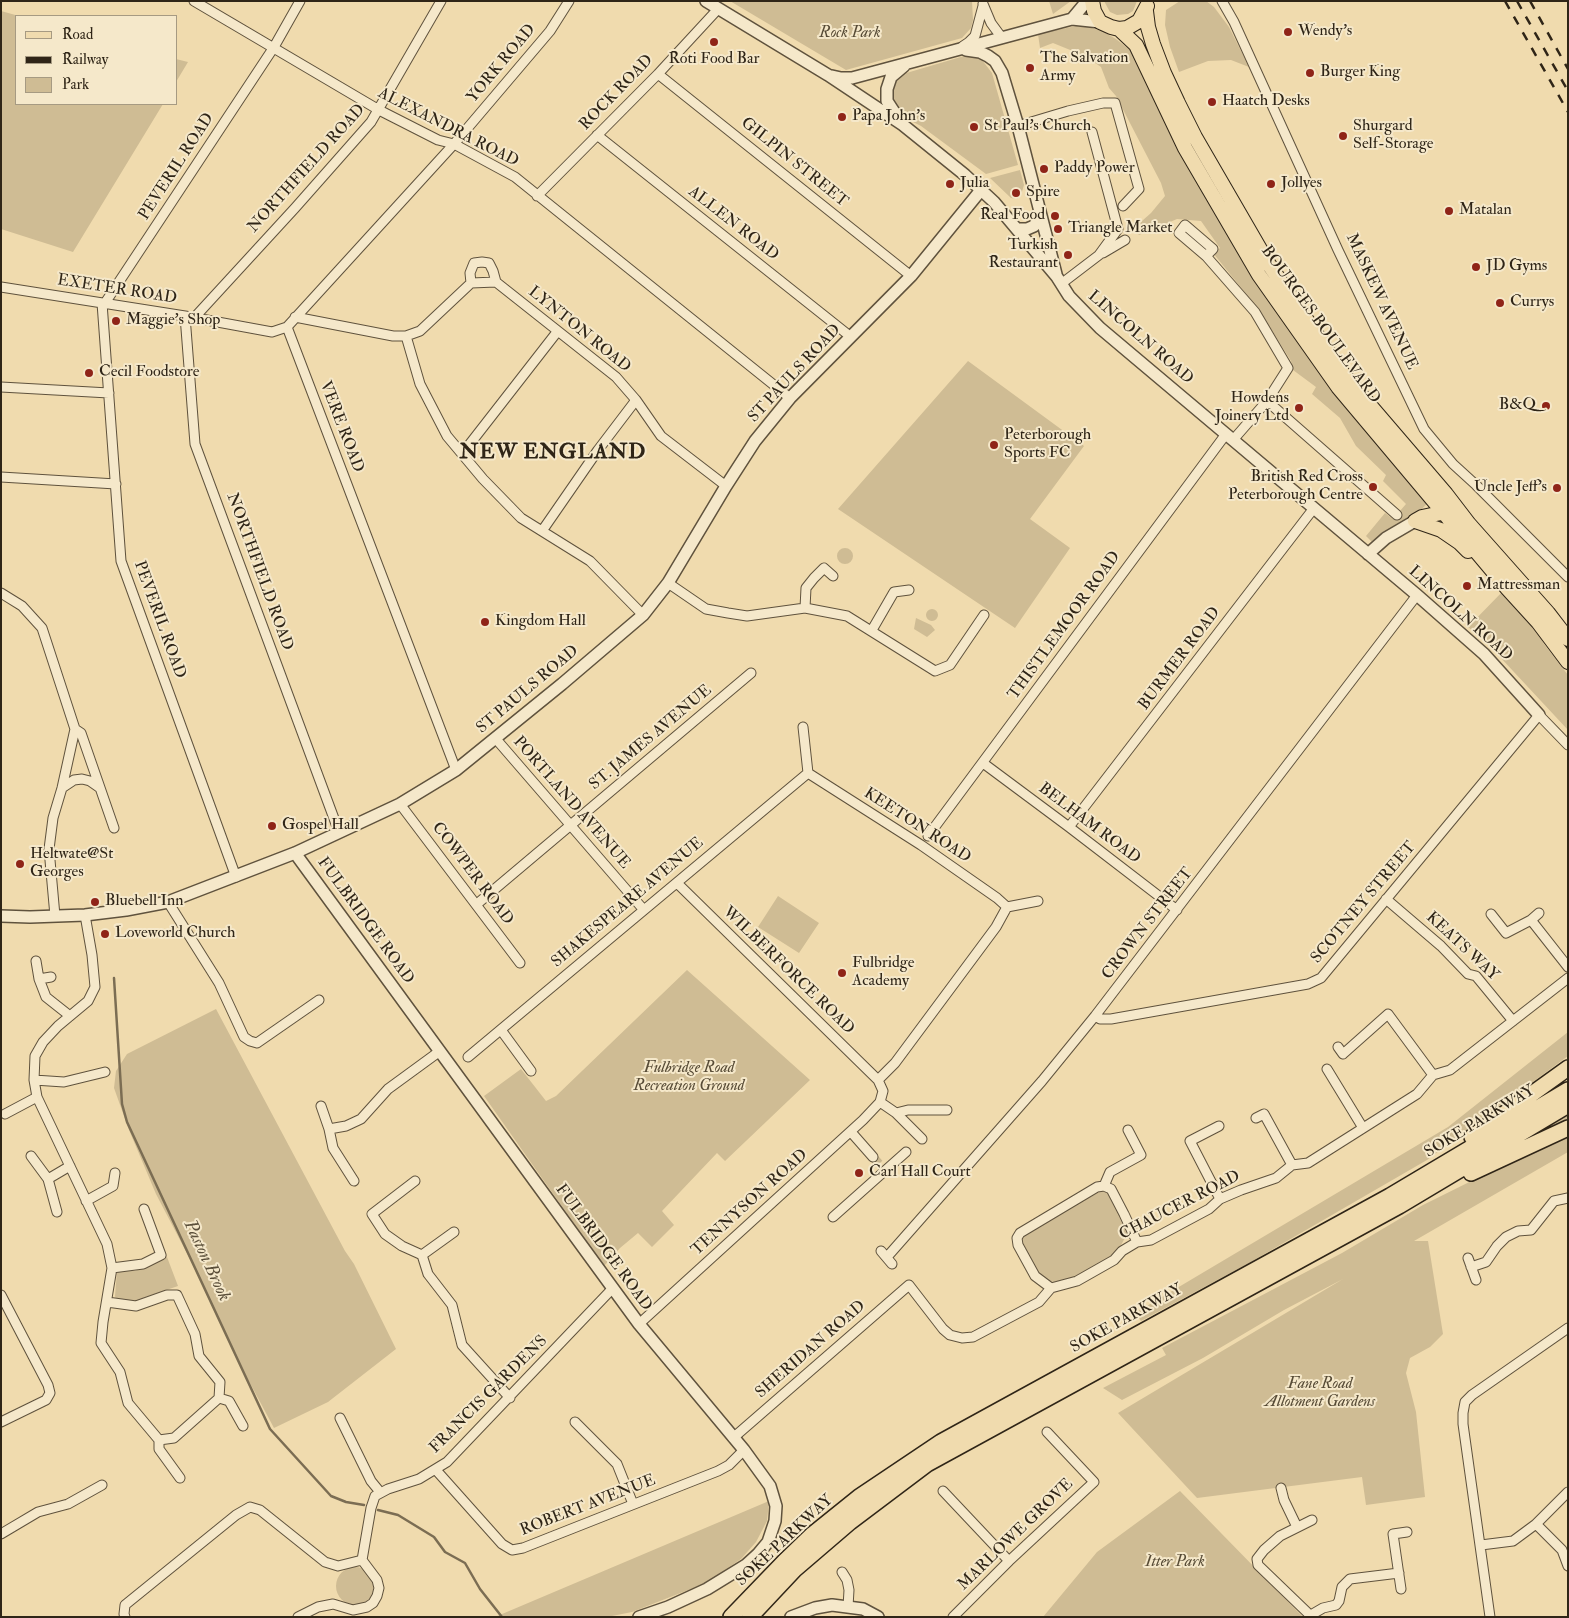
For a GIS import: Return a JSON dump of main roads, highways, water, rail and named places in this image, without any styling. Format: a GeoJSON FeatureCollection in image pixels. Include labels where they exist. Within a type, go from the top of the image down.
{"type":"FeatureCollection","features":[{"type":"Feature","properties":{"kind":"highway"},"geometry":{"type":"LineString","coordinates":[[1394,1201],[1568,1068]]}},
{"type":"Feature","properties":{"kind":"highway","name":"SOKE PARKWAY"},"geometry":{"type":"LineString","coordinates":[[750,1617],[794,1570],[850,1522],[928,1464],[1394,1201],[1568,1090]]}},
{"type":"Feature","properties":{"kind":"highway","name":"SOKE PARKWAY"},"geometry":{"type":"LineString","coordinates":[[731,1617],[813,1534],[858,1497],[940,1442],[1394,1201],[1568,1106]]}},
{"type":"Feature","properties":{"kind":"highway"},"geometry":{"type":"LineString","coordinates":[[1394,1201],[1568,1128]]}},
{"type":"Feature","properties":{"kind":"highway"},"geometry":{"type":"LineString","coordinates":[[720,1617],[784,1562]]}},
{"type":"Feature","properties":{"kind":"highway"},"geometry":{"type":"LineString","coordinates":[[754,1617],[765,1601]]}},
{"type":"Feature","properties":{"kind":"main road"},"geometry":{"type":"LineString","coordinates":[[1092,1],[1094,11],[1100,22],[1111,28],[1119,29],[1134,25],[1139,21],[1149,4]]}},
{"type":"Feature","properties":{"kind":"main road","name":"BOURGES BOULEVARD"},"geometry":{"type":"LineString","coordinates":[[1149,4],[1148,27],[1158,76]]}},
{"type":"Feature","properties":{"kind":"main road","name":"BOURGES BOULEVARD"},"geometry":{"type":"LineString","coordinates":[[1119,29],[1136,45],[1158,76],[1172,106],[1185,148],[1259,274],[1338,387],[1507,588],[1543,617]]}},
{"type":"Feature","properties":{"kind":"main road","name":"BOURGES BOULEVARD"},"geometry":{"type":"LineString","coordinates":[[1172,106],[1195,137],[1268,263],[1344,375],[1564,641],[1568,662]]}},
{"type":"Feature","properties":{"kind":"main road"},"geometry":{"type":"LineString","coordinates":[[1464,519],[1459,516],[1441,513],[1415,521],[1441,530],[1460,543],[1507,588]]}},
{"type":"Feature","properties":{"kind":"waterway","name":"Paston Brook"},"geometry":{"type":"LineString","coordinates":[[114,978],[122,1104],[127,1122],[270,1429],[331,1496],[346,1502],[364,1505]]}},
{"type":"Feature","properties":{"kind":"waterway","name":"Paston Brook"},"geometry":{"type":"LineString","coordinates":[[378,1510],[398,1515],[434,1537],[445,1552],[465,1563],[480,1589],[502,1617]]}},
{"type":"Feature","properties":{"kind":"tunnel"},"geometry":{"type":"LineString","coordinates":[[873,1157],[882,1167]]}},
{"type":"Feature","properties":{"kind":"railway"},"geometry":{"type":"LineString","coordinates":[[1505,1],[1568,112]]}},
{"type":"Feature","properties":{"kind":"railway"},"geometry":{"type":"LineString","coordinates":[[1517,1],[1568,91]]}},
{"type":"Feature","properties":{"kind":"railway"},"geometry":{"type":"LineString","coordinates":[[1530,1],[1568,69]]}},
{"type":"Feature","properties":{"kind":"place","name":"Wendy's"},"geometry":{"type":"Point","coordinates":[1288,32]}},
{"type":"Feature","properties":{"kind":"place","name":"Roti Food Bar"},"geometry":{"type":"Point","coordinates":[714,42]}},
{"type":"Feature","properties":{"kind":"place","name":"The Salvation Army"},"geometry":{"type":"Point","coordinates":[1030,68]}},
{"type":"Feature","properties":{"kind":"place","name":"Burger King"},"geometry":{"type":"Point","coordinates":[1310,73]}},
{"type":"Feature","properties":{"kind":"place","name":"Haatch Desks"},"geometry":{"type":"Point","coordinates":[1212,102]}},
{"type":"Feature","properties":{"kind":"place","name":"Papa John's"},"geometry":{"type":"Point","coordinates":[842,117]}},
{"type":"Feature","properties":{"kind":"place","name":"St Paul's Church"},"geometry":{"type":"Point","coordinates":[974,127]}},
{"type":"Feature","properties":{"kind":"place","name":"Shurgard Self-Storage"},"geometry":{"type":"Point","coordinates":[1343,136]}},
{"type":"Feature","properties":{"kind":"place","name":"Paddy Power"},"geometry":{"type":"Point","coordinates":[1044,169]}},
{"type":"Feature","properties":{"kind":"place","name":"Julia"},"geometry":{"type":"Point","coordinates":[950,184]}},
{"type":"Feature","properties":{"kind":"place","name":"Jollyes"},"geometry":{"type":"Point","coordinates":[1271,184]}},
{"type":"Feature","properties":{"kind":"place","name":"Spire"},"geometry":{"type":"Point","coordinates":[1016,193]}},
{"type":"Feature","properties":{"kind":"place","name":"Matalan"},"geometry":{"type":"Point","coordinates":[1449,211]}},
{"type":"Feature","properties":{"kind":"place","name":"Real Food"},"geometry":{"type":"Point","coordinates":[1055,216]}},
{"type":"Feature","properties":{"kind":"place","name":"Triangle Market"},"geometry":{"type":"Point","coordinates":[1058,229]}},
{"type":"Feature","properties":{"kind":"place","name":"Turkish Restaurant"},"geometry":{"type":"Point","coordinates":[1068,255]}},
{"type":"Feature","properties":{"kind":"place","name":"JD Gyms"},"geometry":{"type":"Point","coordinates":[1476,267]}},
{"type":"Feature","properties":{"kind":"place","name":"Currys"},"geometry":{"type":"Point","coordinates":[1500,303]}},
{"type":"Feature","properties":{"kind":"place","name":"Maggie's Shop"},"geometry":{"type":"Point","coordinates":[116,321]}},
{"type":"Feature","properties":{"kind":"place","name":"Cecil Foodstore"},"geometry":{"type":"Point","coordinates":[89,373]}},
{"type":"Feature","properties":{"kind":"place","name":"B&Q"},"geometry":{"type":"Point","coordinates":[1546,406]}},
{"type":"Feature","properties":{"kind":"place","name":"Howdens Joinery Ltd"},"geometry":{"type":"Point","coordinates":[1299,408]}},
{"type":"Feature","properties":{"kind":"place","name":"Peterborough Sports FC"},"geometry":{"type":"Point","coordinates":[994,445]}},
{"type":"Feature","properties":{"kind":"place","name":"British Red Cross Peterborough Centre"},"geometry":{"type":"Point","coordinates":[1373,487]}},
{"type":"Feature","properties":{"kind":"place","name":"Uncle Jeff's"},"geometry":{"type":"Point","coordinates":[1557,488]}},
{"type":"Feature","properties":{"kind":"place","name":"Mattressman"},"geometry":{"type":"Point","coordinates":[1467,586]}},
{"type":"Feature","properties":{"kind":"place","name":"Kingdom Hall"},"geometry":{"type":"Point","coordinates":[485,622]}},
{"type":"Feature","properties":{"kind":"place","name":"Gospel Hall"},"geometry":{"type":"Point","coordinates":[272,826]}},
{"type":"Feature","properties":{"kind":"place","name":"Heltwate@St Georges"},"geometry":{"type":"Point","coordinates":[20,864]}},
{"type":"Feature","properties":{"kind":"place","name":"Bluebell Inn"},"geometry":{"type":"Point","coordinates":[95,902]}},
{"type":"Feature","properties":{"kind":"place","name":"Loveworld Church"},"geometry":{"type":"Point","coordinates":[105,934]}},
{"type":"Feature","properties":{"kind":"place","name":"Fulbridge Academy"},"geometry":{"type":"Point","coordinates":[842,973]}},
{"type":"Feature","properties":{"kind":"place","name":"Carl Hall Court"},"geometry":{"type":"Point","coordinates":[859,1173]}},
{"type":"Feature","properties":{"kind":"district","name":"NEW ENGLAND"},"geometry":{"type":"Point","coordinates":[553,453]}},
{"type":"Feature","properties":{"kind":"park label","name":"Rock Park"},"geometry":{"type":"Point","coordinates":[850,34]}},
{"type":"Feature","properties":{"kind":"park label","name":"Fulbridge Road Recreation Ground"},"geometry":{"type":"Point","coordinates":[689,1078]}},
{"type":"Feature","properties":{"kind":"park label","name":"Fane Road Allotment Gardens"},"geometry":{"type":"Point","coordinates":[1320,1394]}},
{"type":"Feature","properties":{"kind":"park label","name":"Itter Park"},"geometry":{"type":"Point","coordinates":[1175,1563]}}]}
